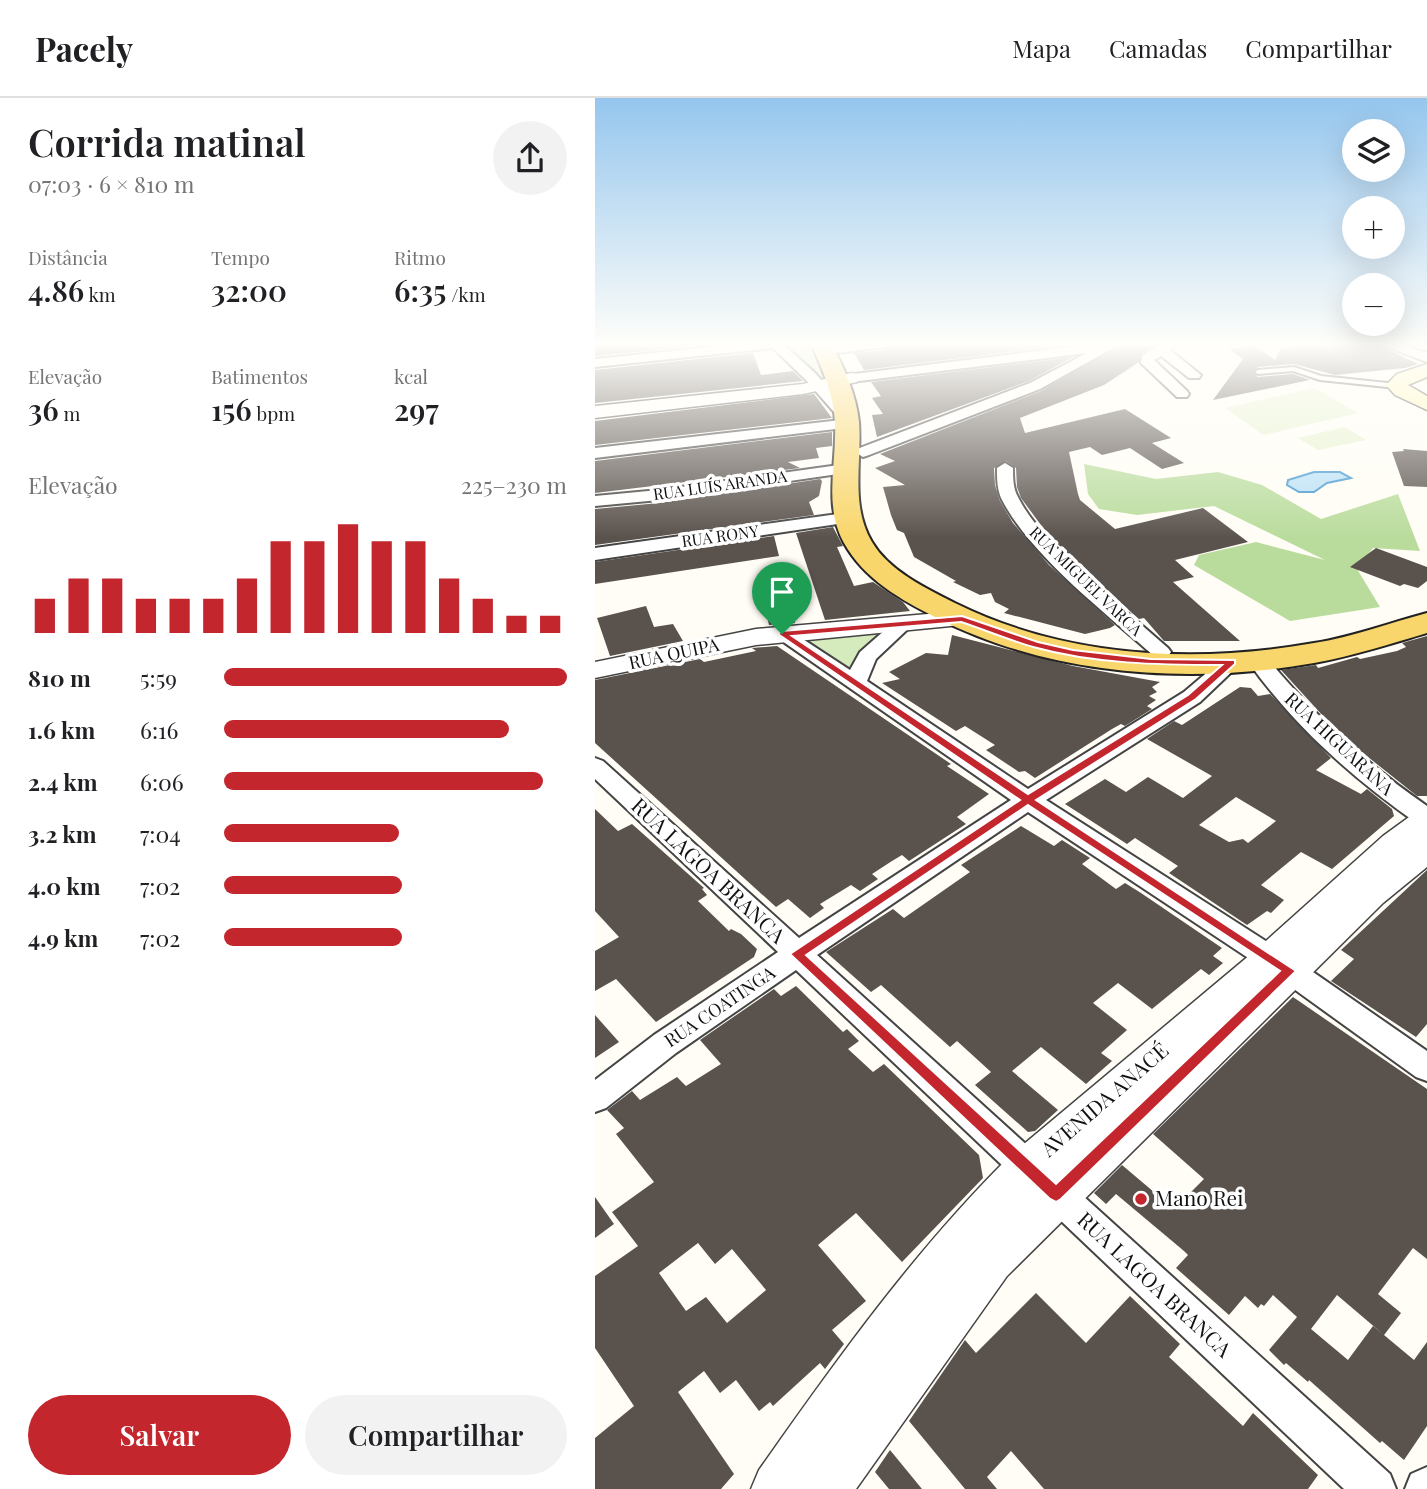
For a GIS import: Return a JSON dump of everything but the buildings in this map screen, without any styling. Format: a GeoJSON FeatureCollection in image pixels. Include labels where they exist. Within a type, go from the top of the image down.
{"type":"FeatureCollection","features":[{"type":"Feature","properties":{"kind":"main road"},"geometry":{"type":"LineString","coordinates":[[843,408],[860,483],[865,522],[885,556],[909,576],[949,600],[1016,628],[1063,640],[1161,652],[1263,649],[1313,640],[1427,610]]}},
{"type":"Feature","properties":{"kind":"main road"},"geometry":{"type":"LineString","coordinates":[[856,408],[854,460],[843,489],[845,518],[858,544],[881,569],[913,593],[962,619],[1016,639],[1073,653],[1151,662],[1245,662],[1314,653],[1427,624]]}},
{"type":"Feature","properties":{"kind":"street"},"geometry":{"type":"LineString","coordinates":[[595,412],[627,408]]}},
{"type":"Feature","properties":{"kind":"street","name":"RUA LUÍS ARANDA"},"geometry":{"type":"LineString","coordinates":[[595,501],[659,495],[854,460],[981,408]]}},
{"type":"Feature","properties":{"kind":"street"},"geometry":{"type":"LineString","coordinates":[[595,453],[846,420]]}},
{"type":"Feature","properties":{"kind":"street","name":"RUA MIGUEL VARCA"},"geometry":{"type":"LineString","coordinates":[[1005,468],[1005,484],[1010,499],[1030,528],[1066,566],[1161,652]]}},
{"type":"Feature","properties":{"kind":"street","name":"RUA RONY"},"geometry":{"type":"LineString","coordinates":[[595,554],[845,518]]}},
{"type":"Feature","properties":{"kind":"street","name":"RUA QUIPA"},"geometry":{"type":"LineString","coordinates":[[595,670],[713,645],[782,634],[962,619]]}},
{"type":"Feature","properties":{"kind":"street"},"geometry":{"type":"LineString","coordinates":[[855,683],[867,656],[901,626]]}},
{"type":"Feature","properties":{"kind":"street"},"geometry":{"type":"LineString","coordinates":[[782,634],[1280,965],[1427,1068]]}},
{"type":"Feature","properties":{"kind":"street","name":"RUA COATINGA"},"geometry":{"type":"LineString","coordinates":[[595,1098],[665,1044],[797,954],[1028,800],[1245,662]]}},
{"type":"Feature","properties":{"kind":"street","name":"RUA HIGUARANA"},"geometry":{"type":"LineString","coordinates":[[1245,662],[1356,764],[1427,819]]}},
{"type":"Feature","properties":{"kind":"street","name":"RUA LAGOA BRANCA"},"geometry":{"type":"LineString","coordinates":[[595,766],[1375,1489]]}},
{"type":"Feature","properties":{"kind":"street","name":"AVENIDA ANACÉ"},"geometry":{"type":"LineString","coordinates":[[1280,965],[1395,844],[1427,819]]}},
{"type":"Feature","properties":{"kind":"street","name":"AVENIDA ANACÉ"},"geometry":{"type":"LineString","coordinates":[[823,1489],[990,1260],[1041,1181],[1280,965],[1427,849]]}},
{"type":"Feature","properties":{"kind":"street","name":"AVENIDA ANACÉ"},"geometry":{"type":"LineString","coordinates":[[778,1489],[874,1349],[937,1265],[991,1203],[1041,1181]]}},
{"type":"Feature","properties":{"kind":"green space"},"geometry":{"type":"Polygon","coordinates":[[[1225,408],[1349,408],[1358,413],[1263,435],[1225,408]]]}},
{"type":"Feature","properties":{"kind":"green space"},"geometry":{"type":"Polygon","coordinates":[[[1345,427],[1366,440],[1318,450],[1298,438],[1345,427]]]}},
{"type":"Feature","properties":{"kind":"green space"},"geometry":{"type":"Polygon","coordinates":[[[1084,464],[1156,479],[1218,472],[1262,485],[1321,519],[1398,494],[1420,551],[1373,548],[1357,569],[1380,607],[1290,621],[1194,565],[1199,555],[1256,542],[1325,560],[1214,506],[1137,515],[1099,509],[1088,494],[1084,464]]]}},
{"type":"Feature","properties":{"kind":"green space"},"geometry":{"type":"Polygon","coordinates":[[[895,628],[847,675],[789,634],[895,628]]]}},
{"type":"Feature","properties":{"kind":"water"},"geometry":{"type":"Polygon","coordinates":[[[1314,472],[1340,472],[1351,478],[1327,483],[1314,492],[1299,492],[1287,485],[1288,480],[1314,472]]]}},
{"type":"Feature","properties":{"kind":"place","name":"Mano Rei"},"geometry":{"type":"Point","coordinates":[1141,1199]}},
{"type":"Feature","properties":{"kind":"route"},"geometry":{"type":"LineString","coordinates":[[782,634],[962,619],[1035,645],[1073,653],[1151,662],[1231,662],[1192,697],[1028,800],[1290,971],[1056,1194],[797,954],[1028,800],[782,634]]}}]}
